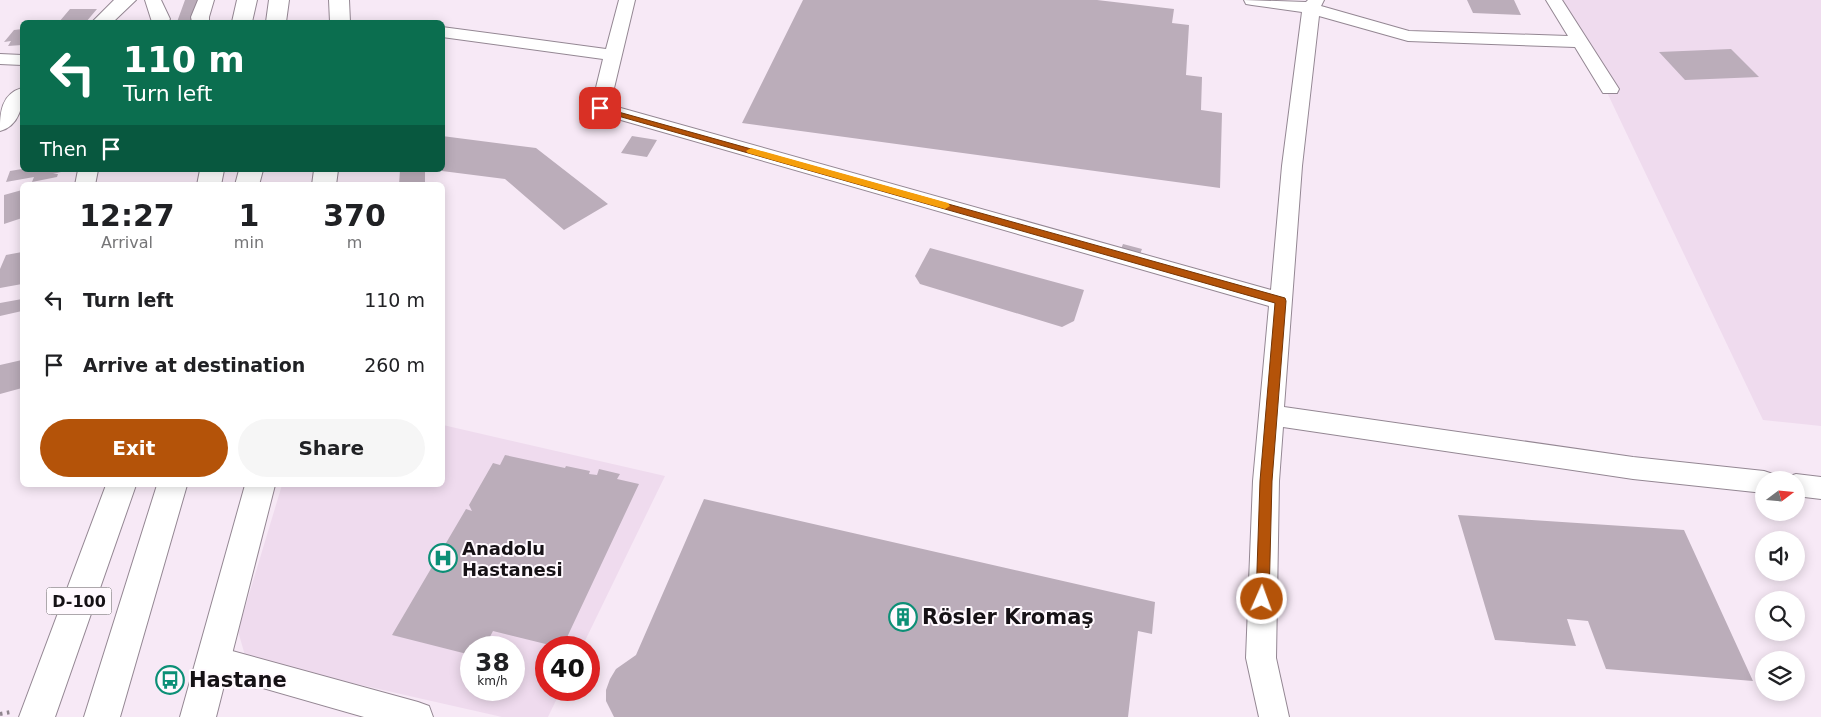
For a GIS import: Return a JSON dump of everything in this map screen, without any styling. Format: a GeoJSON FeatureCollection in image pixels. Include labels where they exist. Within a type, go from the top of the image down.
{"type":"FeatureCollection","features":[{"type":"Feature","properties":{"kind":"main road"},"geometry":{"type":"LineString","coordinates":[[104,20],[126,0]]}},
{"type":"Feature","properties":{"kind":"main road"},"geometry":{"type":"LineString","coordinates":[[242,20],[247,0]]}},
{"type":"Feature","properties":{"kind":"main road"},"geometry":{"type":"LineString","coordinates":[[276,20],[279,0]]}},
{"type":"Feature","properties":{"kind":"main road"},"geometry":{"type":"LineString","coordinates":[[339,0],[340,20]]}},
{"type":"Feature","properties":{"kind":"main road"},"geometry":{"type":"LineString","coordinates":[[0,124],[13,102]]}},
{"type":"Feature","properties":{"kind":"main road","name":"D-100"},"geometry":{"type":"LineString","coordinates":[[37,717],[120,487]]}},
{"type":"Feature","properties":{"kind":"main road","name":"D-100"},"geometry":{"type":"LineString","coordinates":[[102,717],[171,487]]}},
{"type":"Feature","properties":{"kind":"main road"},"geometry":{"type":"LineString","coordinates":[[198,717],[259,487]]}},
{"type":"Feature","properties":{"kind":"street"},"geometry":{"type":"LineString","coordinates":[[153,0],[161,20]]}},
{"type":"Feature","properties":{"kind":"street"},"geometry":{"type":"LineString","coordinates":[[201,20],[200,16],[206,0]]}},
{"type":"Feature","properties":{"kind":"street"},"geometry":{"type":"LineString","coordinates":[[627,0],[600,108],[1281,301]]}},
{"type":"Feature","properties":{"kind":"street"},"geometry":{"type":"LineString","coordinates":[[1256,0],[1314,4],[1408,36],[1582,42]]}},
{"type":"Feature","properties":{"kind":"street"},"geometry":{"type":"LineString","coordinates":[[1554,0],[1610,89]]}},
{"type":"Feature","properties":{"kind":"street"},"geometry":{"type":"LineString","coordinates":[[1274,717],[1261,658],[1266,481],[1292,166],[1314,4]]}},
{"type":"Feature","properties":{"kind":"street"},"geometry":{"type":"LineString","coordinates":[[445,32],[612,55]]}},
{"type":"Feature","properties":{"kind":"street"},"geometry":{"type":"LineString","coordinates":[[0,59],[20,60]]}},
{"type":"Feature","properties":{"kind":"street"},"geometry":{"type":"LineString","coordinates":[[1272,415],[1633,468],[1755,481]]}},
{"type":"Feature","properties":{"kind":"street"},"geometry":{"type":"LineString","coordinates":[[1805,486],[1821,488]]}},
{"type":"Feature","properties":{"kind":"street"},"geometry":{"type":"LineString","coordinates":[[214,660],[418,717]]}},
{"type":"Feature","properties":{"kind":"shaded area"},"geometry":{"type":"Polygon","coordinates":[[[1563,0],[1821,0],[1821,426],[1763,420],[1563,0]]]}},
{"type":"Feature","properties":{"kind":"shaded area","name":"Anadolu Hastanesi"},"geometry":{"type":"Polygon","coordinates":[[[445,425],[665,476],[587,636],[535,636],[535,701],[556,701],[548,717],[502,717],[246,659],[238,631],[281,487],[445,487],[445,425]]]}},
{"type":"Feature","properties":{"kind":"building"},"geometry":{"type":"Polygon","coordinates":[[[185,0],[204,0],[198,20],[178,20],[185,0]]]}},
{"type":"Feature","properties":{"kind":"building"},"geometry":{"type":"Polygon","coordinates":[[[803,0],[1097,0],[1174,9],[1172,23],[1189,25],[1186,75],[1202,77],[1201,110],[1222,113],[1220,188],[742,123],[803,0]]]}},
{"type":"Feature","properties":{"kind":"building"},"geometry":{"type":"Polygon","coordinates":[[[1467,0],[1514,0],[1521,15],[1473,13],[1467,0]]]}},
{"type":"Feature","properties":{"kind":"building"},"geometry":{"type":"Polygon","coordinates":[[[70,9],[97,9],[88,20],[61,20],[70,9]]]}},
{"type":"Feature","properties":{"kind":"building"},"geometry":{"type":"Polygon","coordinates":[[[20,29],[20,45],[8,46],[11,41],[4,42],[14,30],[20,29]]]}},
{"type":"Feature","properties":{"kind":"building"},"geometry":{"type":"Polygon","coordinates":[[[1731,49],[1759,77],[1685,80],[1659,52],[1731,49]]]}},
{"type":"Feature","properties":{"kind":"building"},"geometry":{"type":"Polygon","coordinates":[[[445,136],[536,148],[608,204],[564,230],[505,179],[445,171],[445,136]]]}},
{"type":"Feature","properties":{"kind":"building"},"geometry":{"type":"Polygon","coordinates":[[[632,136],[657,140],[647,157],[621,153],[632,136]]]}},
{"type":"Feature","properties":{"kind":"building"},"geometry":{"type":"Polygon","coordinates":[[[20,169],[20,172],[61,172],[53,174],[58,174],[57,177],[32,182],[34,177],[6,182],[10,171],[20,169]]]}},
{"type":"Feature","properties":{"kind":"building"},"geometry":{"type":"Polygon","coordinates":[[[400,172],[425,172],[425,182],[399,182],[400,172]]]}},
{"type":"Feature","properties":{"kind":"building"},"geometry":{"type":"Polygon","coordinates":[[[20,191],[20,219],[4,224],[4,195],[20,191]]]}},
{"type":"Feature","properties":{"kind":"building"},"geometry":{"type":"Polygon","coordinates":[[[1123,244],[1142,249],[1140,254],[1121,249],[1123,244]]]}},
{"type":"Feature","properties":{"kind":"building"},"geometry":{"type":"Polygon","coordinates":[[[930,248],[1084,290],[1074,321],[1062,327],[920,284],[915,276],[930,248]]]}},
{"type":"Feature","properties":{"kind":"building"},"geometry":{"type":"Polygon","coordinates":[[[20,252],[20,284],[0,288],[0,269],[6,255],[20,252]]]}},
{"type":"Feature","properties":{"kind":"building"},"geometry":{"type":"Polygon","coordinates":[[[20,299],[20,311],[0,316],[0,303],[20,299]]]}},
{"type":"Feature","properties":{"kind":"building"},"geometry":{"type":"Polygon","coordinates":[[[20,360],[20,389],[0,394],[0,365],[20,360]]]}},
{"type":"Feature","properties":{"kind":"building"},"geometry":{"type":"Polygon","coordinates":[[[505,455],[565,468],[566,466],[590,471],[589,474],[597,475],[599,469],[620,474],[617,479],[639,484],[568,636],[535,636],[535,641],[525,639],[525,636],[513,636],[493,631],[490,636],[460,636],[460,652],[392,635],[466,509],[472,511],[469,505],[493,463],[500,465],[505,455]]]}},
{"type":"Feature","properties":{"kind":"building","name":"Rösler Kromaş"},"geometry":{"type":"Polygon","coordinates":[[[704,499],[1155,602],[1152,634],[1138,631],[1128,717],[614,717],[606,701],[606,690],[610,679],[616,669],[636,655],[704,499]]]}},
{"type":"Feature","properties":{"kind":"building"},"geometry":{"type":"Polygon","coordinates":[[[1458,515],[1684,530],[1753,681],[1606,669],[1588,621],[1567,619],[1576,646],[1495,640],[1458,515]]]}},
{"type":"Feature","properties":{"kind":"slow traffic"},"geometry":{"type":"LineString","coordinates":[[751,151],[945,206]]}},
{"type":"Feature","properties":{"kind":"place","name":"Anadolu Hastanesi"},"geometry":{"type":"Point","coordinates":[443,558]}},
{"type":"Feature","properties":{"kind":"place","name":"Rösler Kromaş"},"geometry":{"type":"Point","coordinates":[903,617]}},
{"type":"Feature","properties":{"kind":"place","name":"Hastane"},"geometry":{"type":"Point","coordinates":[170,680]}},
{"type":"Feature","properties":{"kind":"route"},"geometry":{"type":"LineString","coordinates":[[600,108],[1281,301],[1266,481],[1262,599]]}}]}
